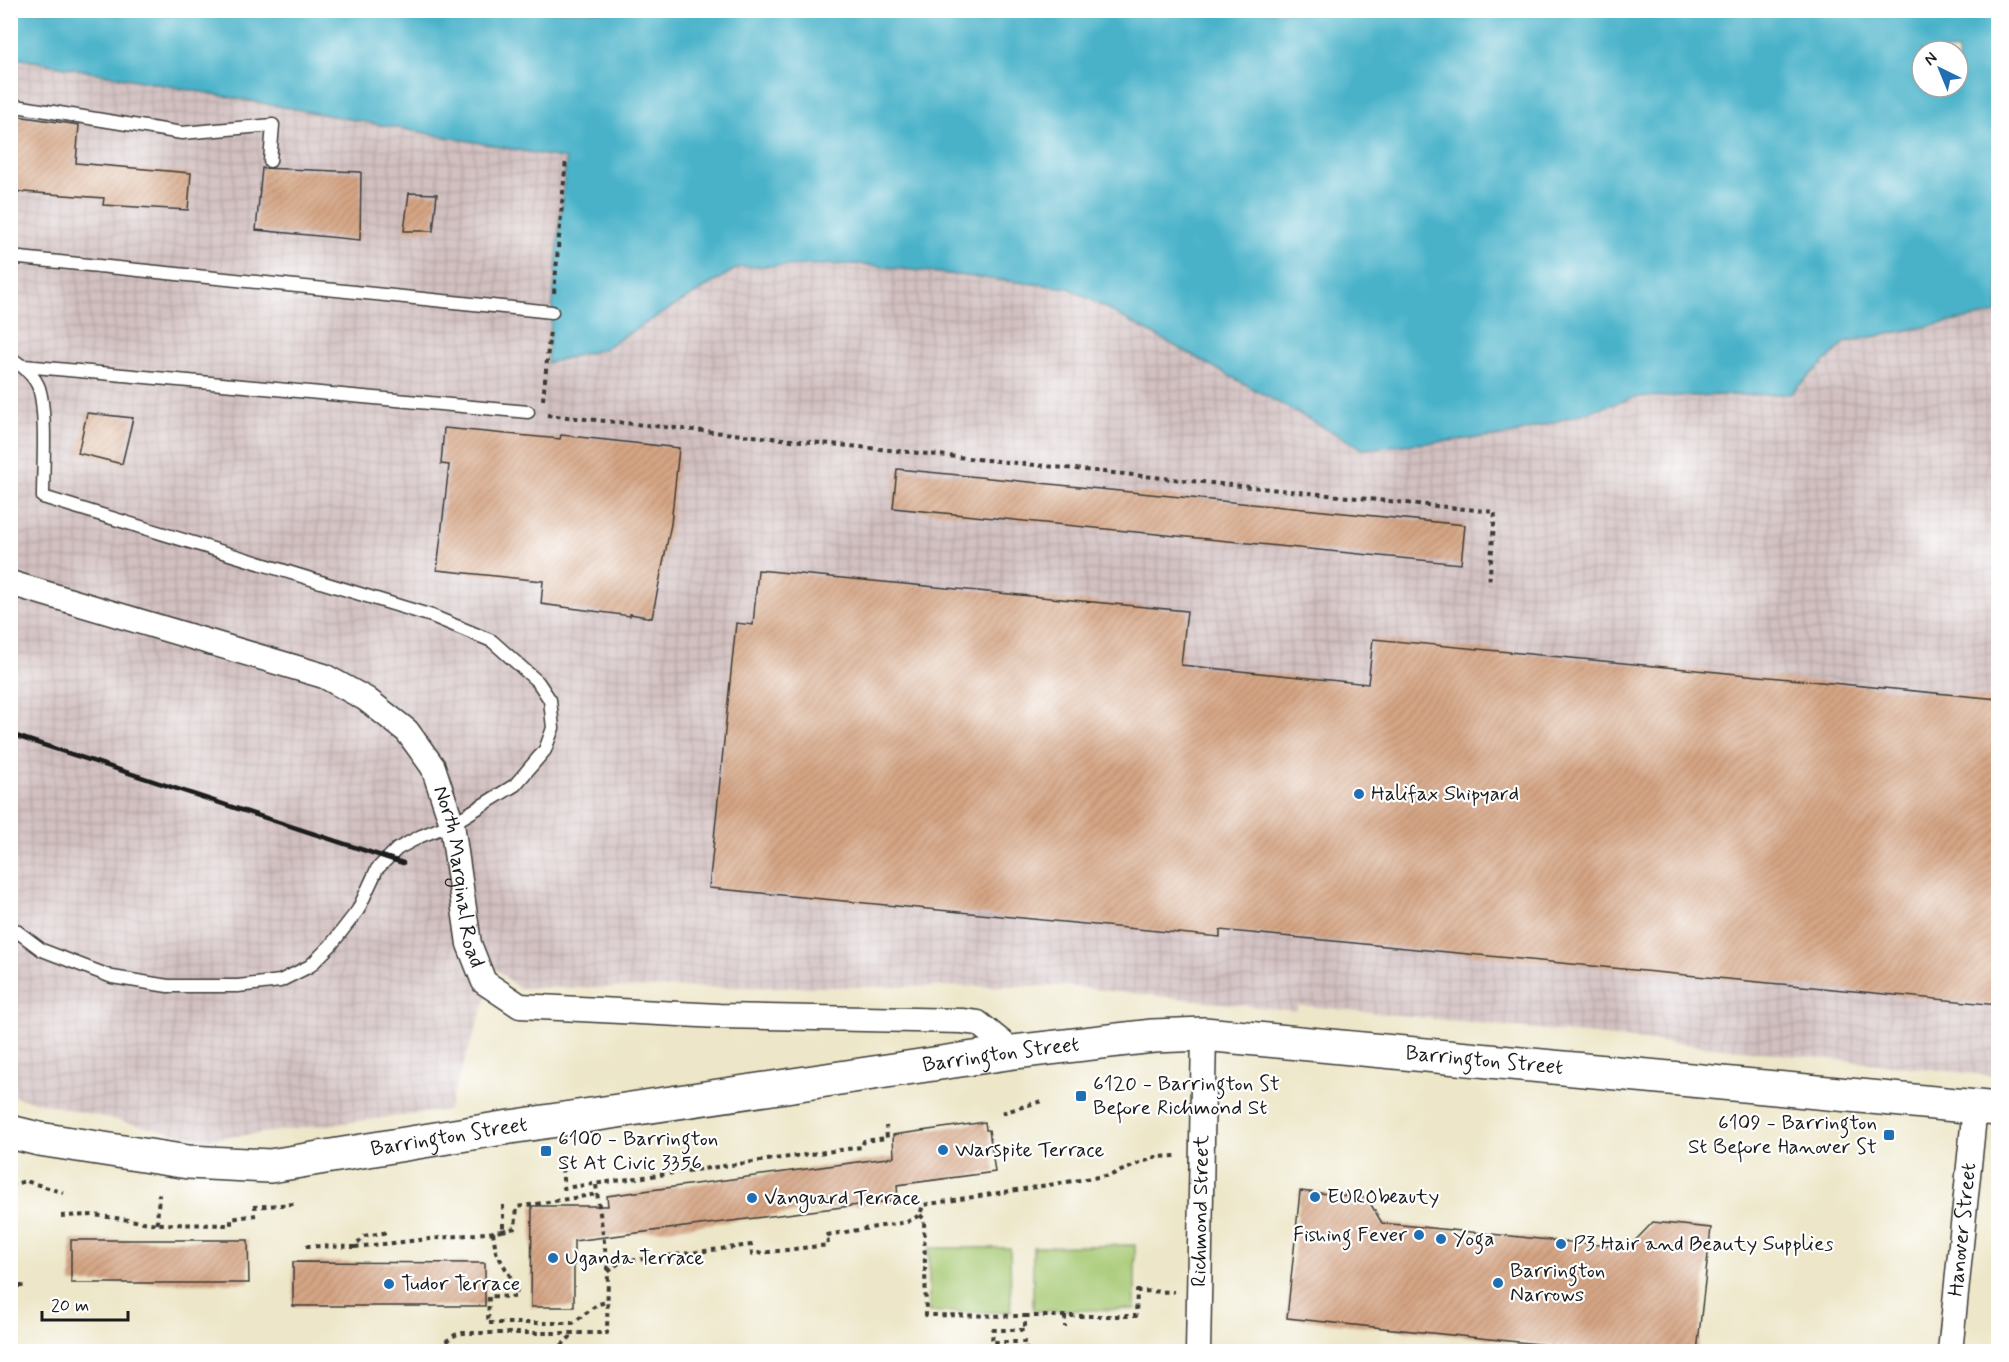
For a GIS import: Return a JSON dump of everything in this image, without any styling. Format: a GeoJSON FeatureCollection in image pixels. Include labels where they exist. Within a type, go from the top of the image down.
{"type":"FeatureCollection","features":[{"type":"Feature","properties":{"kind":"main road","name":"Barrington Street"},"geometry":{"type":"LineString","coordinates":[[10,1132],[39,1139],[188,1161],[270,1166],[497,1129],[1014,1052],[1153,1036],[1204,1034],[1987,1108]]}},
{"type":"Feature","properties":{"kind":"street","name":"North Marginal Road"},"geometry":{"type":"LineString","coordinates":[[10,583],[324,676],[366,699],[407,731],[433,767],[452,824],[469,944],[484,982],[520,1006],[719,1016],[962,1021],[978,1023],[1014,1052]]}},
{"type":"Feature","properties":{"kind":"street","name":"Richmond Street"},"geometry":{"type":"LineString","coordinates":[[1197,1352],[1204,1034]]}},
{"type":"Feature","properties":{"kind":"street","name":"Hanover Street"},"geometry":{"type":"LineString","coordinates":[[1950,1352],[1987,1108]]}},
{"type":"Feature","properties":{"kind":"lane"},"geometry":{"type":"LineString","coordinates":[[10,105],[182,133],[273,124],[270,161]]}},
{"type":"Feature","properties":{"kind":"lane"},"geometry":{"type":"LineString","coordinates":[[10,257],[552,312]]}},
{"type":"Feature","properties":{"kind":"lane"},"geometry":{"type":"LineString","coordinates":[[10,358],[24,366],[528,412]]}},
{"type":"Feature","properties":{"kind":"lane"},"geometry":{"type":"LineString","coordinates":[[10,926],[42,950],[112,977],[168,986],[238,986],[280,981],[310,966],[331,945],[358,910],[378,869],[397,849],[421,836],[452,824],[515,785],[545,750],[553,728],[550,700],[538,682],[492,641],[432,616],[43,497],[42,412],[39,387],[24,366]]}},
{"type":"Feature","properties":{"kind":"path"},"geometry":{"type":"LineString","coordinates":[[543,404],[566,159]]}},
{"type":"Feature","properties":{"kind":"path"},"geometry":{"type":"LineString","coordinates":[[542,414],[1495,512],[1489,585]]}},
{"type":"Feature","properties":{"kind":"path"},"geometry":{"type":"LineString","coordinates":[[1002,1113],[1044,1100]]}},
{"type":"Feature","properties":{"kind":"path"},"geometry":{"type":"LineString","coordinates":[[561,1159],[564,1188],[596,1185],[862,1147],[864,1141],[888,1138],[886,1126]]}},
{"type":"Feature","properties":{"kind":"path"},"geometry":{"type":"LineString","coordinates":[[608,1272],[620,1262],[751,1245],[752,1254],[828,1245],[827,1234],[907,1222],[920,1215],[923,1205],[1111,1175],[1155,1157],[1178,1156]]}},
{"type":"Feature","properties":{"kind":"path"},"geometry":{"type":"LineString","coordinates":[[10,1185],[26,1181],[64,1192]]}},
{"type":"Feature","properties":{"kind":"path"},"geometry":{"type":"LineString","coordinates":[[431,1352],[455,1335],[463,1333],[607,1333],[608,1272],[596,1185]]}},
{"type":"Feature","properties":{"kind":"path"},"geometry":{"type":"LineString","coordinates":[[157,1224],[159,1194]]}},
{"type":"Feature","properties":{"kind":"path"},"geometry":{"type":"LineString","coordinates":[[306,1246],[356,1247],[493,1233],[514,1228],[517,1207],[598,1194]]}},
{"type":"Feature","properties":{"kind":"path"},"geometry":{"type":"LineString","coordinates":[[253,1207],[294,1204]]}},
{"type":"Feature","properties":{"kind":"path"},"geometry":{"type":"LineString","coordinates":[[503,1205],[503,1230]]}},
{"type":"Feature","properties":{"kind":"path"},"geometry":{"type":"LineString","coordinates":[[61,1216],[94,1215],[157,1224],[231,1225],[231,1219],[256,1215]]}},
{"type":"Feature","properties":{"kind":"path"},"geometry":{"type":"LineString","coordinates":[[920,1215],[924,1219],[926,1315],[1136,1316],[1137,1291],[1178,1292]]}},
{"type":"Feature","properties":{"kind":"path"},"geometry":{"type":"LineString","coordinates":[[356,1247],[364,1236],[389,1232]]}},
{"type":"Feature","properties":{"kind":"path"},"geometry":{"type":"LineString","coordinates":[[493,1233],[496,1252],[517,1288],[516,1297],[489,1296],[488,1323],[573,1323],[598,1304],[608,1302]]}},
{"type":"Feature","properties":{"kind":"path"},"geometry":{"type":"LineString","coordinates":[[10,1286],[28,1286]]}},
{"type":"Feature","properties":{"kind":"path"},"geometry":{"type":"LineString","coordinates":[[1025,1316],[1025,1330],[993,1330],[992,1342],[1026,1342],[1025,1352]]}},
{"type":"Feature","properties":{"kind":"path"},"geometry":{"type":"LineString","coordinates":[[1065,1316],[1065,1327]]}},
{"type":"Feature","properties":{"kind":"path"},"geometry":{"type":"LineString","coordinates":[[555,1352],[570,1337],[570,1333]]}},
{"type":"Feature","properties":{"kind":"shaded area"},"geometry":{"type":"Polygon","coordinates":[[[11,57],[566,159],[547,363],[603,349],[739,267],[859,264],[1069,288],[1363,449],[1511,435],[1637,397],[1790,394],[1846,342],[1998,313],[1998,1076],[1298,1005],[1296,1011],[1066,986],[518,988],[496,969],[448,1110],[204,1140],[11,1096],[11,57]]]}},
{"type":"Feature","properties":{"kind":"green space"},"geometry":{"type":"Polygon","coordinates":[[[1135,1245],[1135,1309],[1033,1311],[1033,1247],[1135,1245]]]}},
{"type":"Feature","properties":{"kind":"green space"},"geometry":{"type":"Polygon","coordinates":[[[929,1248],[1010,1248],[1011,1312],[929,1312],[929,1248]]]}},
{"type":"Feature","properties":{"kind":"water"},"geometry":{"type":"Polygon","coordinates":[[[10,11],[1998,11],[1998,313],[1846,342],[1790,394],[1637,397],[1511,435],[1363,449],[1069,288],[859,264],[739,267],[603,349],[547,363],[566,159],[11,57],[10,11]]]}},
{"type":"Feature","properties":{"kind":"building"},"geometry":{"type":"Polygon","coordinates":[[[10,115],[79,125],[76,163],[191,173],[188,210],[103,205],[104,198],[10,191],[10,115]]]}},
{"type":"Feature","properties":{"kind":"building"},"geometry":{"type":"Polygon","coordinates":[[[262,168],[361,172],[360,240],[256,230],[262,168]]]}},
{"type":"Feature","properties":{"kind":"building"},"geometry":{"type":"Polygon","coordinates":[[[409,193],[437,194],[433,231],[404,231],[409,193]]]}},
{"type":"Feature","properties":{"kind":"building"},"geometry":{"type":"Polygon","coordinates":[[[87,413],[133,418],[122,464],[78,453],[87,413]]]}},
{"type":"Feature","properties":{"kind":"building"},"geometry":{"type":"Polygon","coordinates":[[[444,428],[560,439],[561,435],[679,448],[671,524],[652,618],[541,604],[543,581],[437,570],[449,465],[441,464],[444,428]]]}},
{"type":"Feature","properties":{"kind":"building"},"geometry":{"type":"Polygon","coordinates":[[[897,469],[1465,525],[1461,564],[893,508],[897,469]]]}},
{"type":"Feature","properties":{"kind":"building","name":"Halifax Shipyard"},"geometry":{"type":"Polygon","coordinates":[[[758,570],[1187,611],[1181,665],[1368,684],[1373,639],[1998,699],[1998,1005],[1220,930],[1220,937],[709,888],[736,623],[753,625],[758,570]]]}},
{"type":"Feature","properties":{"kind":"building"},"geometry":{"type":"Polygon","coordinates":[[[985,1122],[986,1130],[989,1130],[995,1172],[897,1185],[898,1200],[574,1241],[574,1307],[531,1307],[532,1206],[608,1206],[607,1196],[894,1157],[893,1135],[985,1122]]]}},
{"type":"Feature","properties":{"kind":"building","name":"Barrington Narrows"},"geometry":{"type":"Polygon","coordinates":[[[1300,1191],[1367,1198],[1382,1223],[1628,1248],[1653,1222],[1711,1228],[1697,1352],[1615,1352],[1287,1318],[1300,1191]]]}},
{"type":"Feature","properties":{"kind":"building"},"geometry":{"type":"Polygon","coordinates":[[[71,1240],[248,1240],[249,1283],[71,1283],[71,1240]]]}},
{"type":"Feature","properties":{"kind":"building","name":"Tudor Terrace"},"geometry":{"type":"Polygon","coordinates":[[[293,1262],[485,1263],[485,1306],[293,1306],[293,1262]]]}},
{"type":"Feature","properties":{"kind":"railway"},"geometry":{"type":"LineString","coordinates":[[10,734],[403,863]]}},
{"type":"Feature","properties":{"kind":"place","name":"Halifax Shipyard"},"geometry":{"type":"Point","coordinates":[1359,794]}},
{"type":"Feature","properties":{"kind":"place","name":"6120 - Barrington St Before Richmond St"},"geometry":{"type":"Point","coordinates":[1081,1096]}},
{"type":"Feature","properties":{"kind":"place","name":"6109 - Barrington St Before Hanover St"},"geometry":{"type":"Point","coordinates":[1889,1135]}},
{"type":"Feature","properties":{"kind":"place","name":"Warspite Terrace"},"geometry":{"type":"Point","coordinates":[943,1150]}},
{"type":"Feature","properties":{"kind":"place","name":"6100 - Barrington St At Civic 3356"},"geometry":{"type":"Point","coordinates":[546,1151]}},
{"type":"Feature","properties":{"kind":"place","name":"EURObeauty"},"geometry":{"type":"Point","coordinates":[1315,1197]}},
{"type":"Feature","properties":{"kind":"place","name":"Vanguard Terrace"},"geometry":{"type":"Point","coordinates":[752,1198]}},
{"type":"Feature","properties":{"kind":"place","name":"Fishing Fever"},"geometry":{"type":"Point","coordinates":[1419,1235]}},
{"type":"Feature","properties":{"kind":"place","name":"Yoga"},"geometry":{"type":"Point","coordinates":[1441,1239]}},
{"type":"Feature","properties":{"kind":"place","name":"P3 Hair and Beauty Supplies"},"geometry":{"type":"Point","coordinates":[1561,1244]}},
{"type":"Feature","properties":{"kind":"place","name":"Uganda Terrace"},"geometry":{"type":"Point","coordinates":[553,1258]}},
{"type":"Feature","properties":{"kind":"place","name":"Barrington Narrows"},"geometry":{"type":"Point","coordinates":[1498,1283]}},
{"type":"Feature","properties":{"kind":"place","name":"Tudor Terrace"},"geometry":{"type":"Point","coordinates":[389,1284]}}]}
